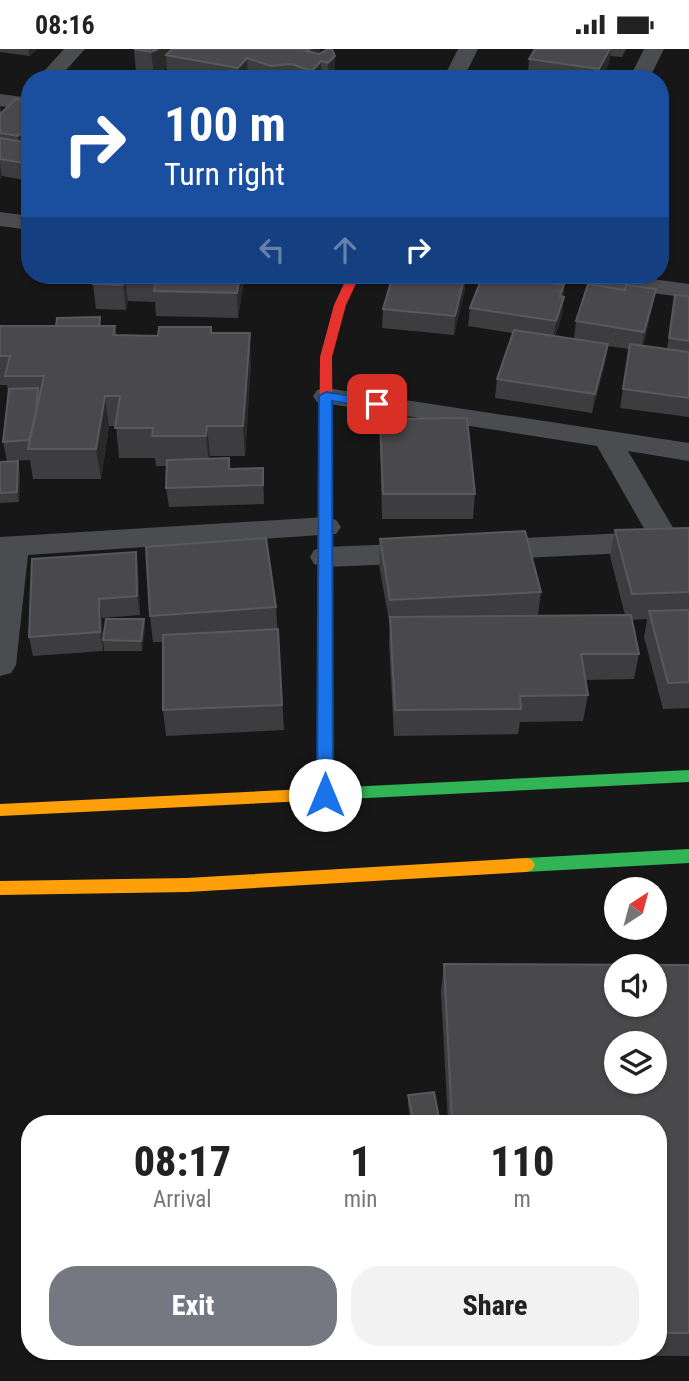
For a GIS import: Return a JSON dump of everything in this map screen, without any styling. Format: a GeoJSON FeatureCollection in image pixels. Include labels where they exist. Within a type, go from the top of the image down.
{"type":"FeatureCollection","features":[{"type":"Feature","properties":{"kind":"street"},"geometry":{"type":"LineString","coordinates":[[55,70],[75,49]]}},
{"type":"Feature","properties":{"kind":"street"},"geometry":{"type":"LineString","coordinates":[[458,70],[468,49]]}},
{"type":"Feature","properties":{"kind":"street"},"geometry":{"type":"LineString","coordinates":[[644,70],[654,49]]}},
{"type":"Feature","properties":{"kind":"street"},"geometry":{"type":"LineString","coordinates":[[0,100],[21,101]]}},
{"type":"Feature","properties":{"kind":"street"},"geometry":{"type":"LineString","coordinates":[[0,219],[21,222]]}},
{"type":"Feature","properties":{"kind":"street"},"geometry":{"type":"LineString","coordinates":[[325,795],[326,356],[340,305],[350,284]]}},
{"type":"Feature","properties":{"kind":"street"},"geometry":{"type":"LineString","coordinates":[[638,284],[689,291]]}},
{"type":"Feature","properties":{"kind":"street"},"geometry":{"type":"LineString","coordinates":[[326,396],[689,452]]}},
{"type":"Feature","properties":{"kind":"street"},"geometry":{"type":"LineString","coordinates":[[607,439],[678,541]]}},
{"type":"Feature","properties":{"kind":"street"},"geometry":{"type":"LineString","coordinates":[[0,665],[7,547],[326,527]]}},
{"type":"Feature","properties":{"kind":"street"},"geometry":{"type":"LineString","coordinates":[[325,557],[678,541]]}},
{"type":"Feature","properties":{"kind":"street"},"geometry":{"type":"LineString","coordinates":[[0,810],[689,776]]}},
{"type":"Feature","properties":{"kind":"street"},"geometry":{"type":"LineString","coordinates":[[0,888],[187,885],[689,856]]}},
{"type":"Feature","properties":{"kind":"building"},"geometry":{"type":"Polygon","coordinates":[[[134,49],[158,49],[151,52],[134,49]]]}},
{"type":"Feature","properties":{"kind":"building"},"geometry":{"type":"Polygon","coordinates":[[[172,49],[311,49],[306,51],[319,54],[332,49],[335,56],[328,63],[321,61],[313,70],[309,70],[291,64],[271,66],[247,58],[238,68],[166,55],[172,49]]]}},
{"type":"Feature","properties":{"kind":"building"},"geometry":{"type":"Polygon","coordinates":[[[535,49],[610,49],[599,69],[529,59],[535,49]]]}},
{"type":"Feature","properties":{"kind":"building"},"geometry":{"type":"Polygon","coordinates":[[[16,99],[21,100],[21,134],[18,136],[0,133],[0,114],[16,99]]]}},
{"type":"Feature","properties":{"kind":"building"},"geometry":{"type":"Polygon","coordinates":[[[0,138],[21,142],[21,162],[0,159],[0,138]]]}},
{"type":"Feature","properties":{"kind":"building"},"geometry":{"type":"Polygon","coordinates":[[[156,284],[238,284],[237,293],[154,291],[156,284]]]}},
{"type":"Feature","properties":{"kind":"building"},"geometry":{"type":"Polygon","coordinates":[[[390,284],[463,284],[455,316],[383,309],[390,284]]]}},
{"type":"Feature","properties":{"kind":"building"},"geometry":{"type":"Polygon","coordinates":[[[479,284],[564,285],[560,296],[564,297],[556,321],[470,308],[479,284]]]}},
{"type":"Feature","properties":{"kind":"building"},"geometry":{"type":"Polygon","coordinates":[[[588,284],[625,290],[626,285],[656,289],[644,332],[576,321],[588,284]]]}},
{"type":"Feature","properties":{"kind":"building"},"geometry":{"type":"Polygon","coordinates":[[[675,295],[689,296],[689,341],[669,338],[675,295]]]}},
{"type":"Feature","properties":{"kind":"building"},"geometry":{"type":"Polygon","coordinates":[[[100,317],[99,326],[56,326],[57,318],[100,317]]]}},
{"type":"Feature","properties":{"kind":"building"},"geometry":{"type":"Polygon","coordinates":[[[0,326],[115,326],[113,335],[158,336],[159,327],[211,327],[211,333],[250,333],[243,426],[207,426],[206,436],[152,436],[153,428],[115,428],[120,396],[105,396],[96,449],[28,449],[44,376],[5,376],[10,356],[0,356],[0,326]]]}},
{"type":"Feature","properties":{"kind":"building"},"geometry":{"type":"Polygon","coordinates":[[[514,330],[608,344],[595,394],[497,379],[514,330]]]}},
{"type":"Feature","properties":{"kind":"building"},"geometry":{"type":"Polygon","coordinates":[[[630,344],[689,352],[689,398],[623,389],[630,344]]]}},
{"type":"Feature","properties":{"kind":"building"},"geometry":{"type":"Polygon","coordinates":[[[38,388],[36,412],[29,440],[3,442],[9,389],[38,388]]]}},
{"type":"Feature","properties":{"kind":"building"},"geometry":{"type":"Polygon","coordinates":[[[467,418],[475,494],[383,494],[380,419],[467,418]]]}},
{"type":"Feature","properties":{"kind":"building"},"geometry":{"type":"Polygon","coordinates":[[[229,458],[229,469],[263,468],[263,485],[166,488],[167,460],[229,458]]]}},
{"type":"Feature","properties":{"kind":"building"},"geometry":{"type":"Polygon","coordinates":[[[18,461],[17,492],[0,493],[0,462],[18,461]]]}},
{"type":"Feature","properties":{"kind":"building"},"geometry":{"type":"Polygon","coordinates":[[[689,528],[689,592],[632,594],[615,530],[689,528]]]}},
{"type":"Feature","properties":{"kind":"building"},"geometry":{"type":"Polygon","coordinates":[[[525,531],[541,592],[390,600],[380,539],[525,531]]]}},
{"type":"Feature","properties":{"kind":"building"},"geometry":{"type":"Polygon","coordinates":[[[266,538],[276,607],[150,616],[146,547],[266,538]]]}},
{"type":"Feature","properties":{"kind":"building"},"geometry":{"type":"Polygon","coordinates":[[[136,552],[137,596],[99,599],[100,632],[29,637],[32,559],[136,552]]]}},
{"type":"Feature","properties":{"kind":"building"},"geometry":{"type":"Polygon","coordinates":[[[689,610],[689,682],[668,683],[649,611],[689,610]]]}},
{"type":"Feature","properties":{"kind":"building"},"geometry":{"type":"Polygon","coordinates":[[[631,615],[639,654],[581,654],[588,695],[520,696],[521,709],[395,710],[390,617],[631,615]]]}},
{"type":"Feature","properties":{"kind":"building"},"geometry":{"type":"Polygon","coordinates":[[[106,619],[144,619],[141,641],[103,640],[106,619]]]}},
{"type":"Feature","properties":{"kind":"building"},"geometry":{"type":"Polygon","coordinates":[[[278,629],[282,705],[163,710],[163,635],[278,629]]]}},
{"type":"Feature","properties":{"kind":"building"},"geometry":{"type":"Polygon","coordinates":[[[444,964],[604,965],[604,1017],[667,1017],[667,965],[689,965],[689,1333],[667,1333],[667,1115],[452,1115],[444,964]]]}},
{"type":"Feature","properties":{"kind":"building"},"geometry":{"type":"Polygon","coordinates":[[[434,1092],[438,1115],[412,1115],[408,1095],[434,1092]]]}},
{"type":"Feature","properties":{"kind":"traffic: fast"},"geometry":{"type":"LineString","coordinates":[[306,795],[689,776]]}},
{"type":"Feature","properties":{"kind":"traffic: fast"},"geometry":{"type":"LineString","coordinates":[[526,865],[689,856]]}},
{"type":"Feature","properties":{"kind":"traffic: slow"},"geometry":{"type":"LineString","coordinates":[[325,795],[326,476]]}},
{"type":"Feature","properties":{"kind":"traffic: slow"},"geometry":{"type":"LineString","coordinates":[[0,810],[306,795]]}},
{"type":"Feature","properties":{"kind":"traffic: slow"},"geometry":{"type":"LineString","coordinates":[[0,888],[187,885],[526,865]]}},
{"type":"Feature","properties":{"kind":"traffic: jam"},"geometry":{"type":"LineString","coordinates":[[326,476],[326,357],[340,305],[350,284]]}},
{"type":"Feature","properties":{"kind":"route"},"geometry":{"type":"LineString","coordinates":[[325,795],[326,396],[377,404]]}}]}
